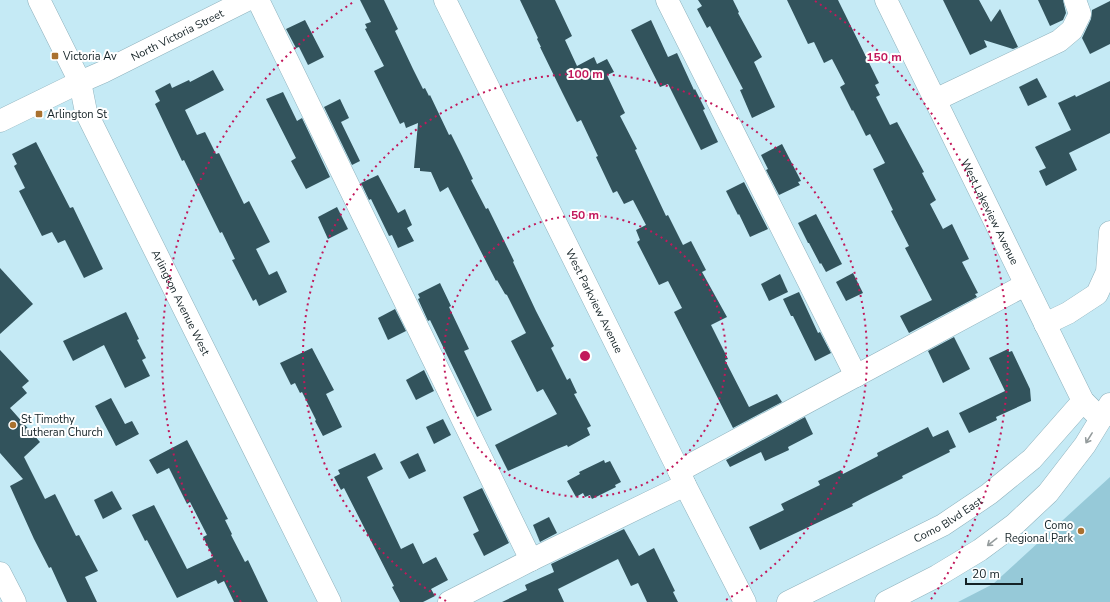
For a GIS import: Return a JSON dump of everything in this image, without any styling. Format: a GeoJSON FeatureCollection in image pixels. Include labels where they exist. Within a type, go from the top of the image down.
{"type":"FeatureCollection","features":[{"type":"Feature","properties":{"kind":"street","name":"Arlington Avenue West"},"geometry":{"type":"LineString","coordinates":[[38,0],[80,82],[86,112],[330,602]]}},
{"type":"Feature","properties":{"kind":"street","name":"North Victoria Street"},"geometry":{"type":"LineString","coordinates":[[0,121],[103,72],[247,0]]}},
{"type":"Feature","properties":{"kind":"street"},"geometry":{"type":"LineString","coordinates":[[258,0],[531,560]]}},
{"type":"Feature","properties":{"kind":"street","name":"West Parkview Avenue"},"geometry":{"type":"LineString","coordinates":[[445,0],[745,602]]}},
{"type":"Feature","properties":{"kind":"street"},"geometry":{"type":"LineString","coordinates":[[667,0],[856,376]]}},
{"type":"Feature","properties":{"kind":"street","name":"West Lakeview Avenue"},"geometry":{"type":"LineString","coordinates":[[886,0],[1083,402],[1106,412]]}},
{"type":"Feature","properties":{"kind":"street"},"geometry":{"type":"LineString","coordinates":[[936,100],[1059,41],[1072,30],[1080,14],[1075,0]]}},
{"type":"Feature","properties":{"kind":"street"},"geometry":{"type":"LineString","coordinates":[[1045,324],[1068,313],[1097,294],[1107,272],[1110,232]]}},
{"type":"Feature","properties":{"kind":"street"},"geometry":{"type":"LineString","coordinates":[[449,602],[531,560],[682,478],[856,376],[1025,285]]}},
{"type":"Feature","properties":{"kind":"street","name":"Como Blvd East"},"geometry":{"type":"LineString","coordinates":[[788,602],[943,525],[989,494],[1032,458],[1083,402]]}},
{"type":"Feature","properties":{"kind":"street"},"geometry":{"type":"LineString","coordinates":[[886,602],[937,576],[980,550],[1015,524],[1048,493],[1084,446],[1106,412]]}},
{"type":"Feature","properties":{"kind":"street"},"geometry":{"type":"LineString","coordinates":[[0,573],[15,602]]}},
{"type":"Feature","properties":{"kind":"shaded area","name":"Como Regional Park"},"geometry":{"type":"Polygon","coordinates":[[[1110,477],[1110,602],[958,602],[993,584],[1110,477]]]}},
{"type":"Feature","properties":{"kind":"building"},"geometry":{"type":"Polygon","coordinates":[[[360,0],[384,0],[398,29],[395,31],[413,69],[423,89],[425,88],[429,96],[430,95],[449,135],[451,134],[462,156],[473,179],[471,180],[486,209],[488,208],[554,346],[551,348],[567,380],[570,378],[577,393],[574,394],[591,426],[587,428],[590,435],[568,447],[567,445],[557,449],[508,471],[495,445],[557,414],[543,389],[537,392],[511,341],[526,333],[507,295],[497,280],[496,281],[448,187],[440,192],[431,172],[420,171],[420,168],[414,168],[418,123],[406,128],[404,122],[400,124],[374,71],[384,66],[365,29],[367,28],[365,24],[371,22],[360,0]]]}},
{"type":"Feature","properties":{"kind":"building"},"geometry":{"type":"Polygon","coordinates":[[[520,0],[555,0],[572,36],[565,40],[577,66],[594,57],[597,64],[607,59],[614,72],[607,75],[625,113],[620,116],[637,149],[635,150],[666,216],[668,215],[683,245],[691,241],[706,270],[702,272],[727,317],[711,325],[728,359],[725,360],[749,407],[777,394],[782,402],[733,428],[674,312],[682,308],[668,281],[659,285],[637,242],[640,240],[636,230],[646,225],[633,200],[624,204],[617,191],[613,193],[581,120],[577,122],[540,47],[538,38],[520,0]]]}},
{"type":"Feature","properties":{"kind":"building"},"geometry":{"type":"Polygon","coordinates":[[[698,0],[733,0],[739,12],[738,13],[762,57],[754,62],[775,107],[752,118],[740,90],[743,89],[710,26],[707,28],[697,9],[702,6],[698,0]]]}},
{"type":"Feature","properties":{"kind":"building"},"geometry":{"type":"Polygon","coordinates":[[[787,0],[838,0],[879,83],[875,85],[880,95],[876,97],[890,125],[897,122],[924,172],[922,173],[936,200],[930,204],[943,229],[952,224],[969,259],[962,262],[978,293],[975,294],[977,297],[909,333],[900,316],[932,300],[905,248],[909,246],[891,211],[893,210],[873,169],[885,163],[870,134],[866,136],[853,110],[852,111],[840,87],[845,84],[832,59],[824,63],[814,42],[808,44],[787,0]]]}},
{"type":"Feature","properties":{"kind":"building"},"geometry":{"type":"Polygon","coordinates":[[[943,0],[979,0],[991,22],[1000,9],[1018,47],[1013,49],[984,40],[987,47],[970,55],[943,0]]]}},
{"type":"Feature","properties":{"kind":"building"},"geometry":{"type":"Polygon","coordinates":[[[1038,0],[1063,0],[1066,13],[1063,20],[1050,26],[1038,0]]]}},
{"type":"Feature","properties":{"kind":"building"},"geometry":{"type":"Polygon","coordinates":[[[1110,1],[1110,44],[1090,54],[1082,38],[1091,19],[1092,10],[1110,1]]]}},
{"type":"Feature","properties":{"kind":"building"},"geometry":{"type":"Polygon","coordinates":[[[305,20],[324,57],[308,65],[299,47],[296,48],[286,29],[305,20]]]}},
{"type":"Feature","properties":{"kind":"building"},"geometry":{"type":"Polygon","coordinates":[[[651,20],[668,57],[677,53],[694,90],[695,89],[705,109],[703,110],[718,142],[701,150],[668,84],[660,87],[631,30],[651,20]]]}},
{"type":"Feature","properties":{"kind":"building"},"geometry":{"type":"Polygon","coordinates":[[[213,70],[224,90],[185,110],[197,135],[205,132],[216,154],[219,153],[244,204],[249,201],[270,242],[256,249],[269,275],[277,271],[287,292],[259,306],[256,299],[253,301],[232,260],[235,259],[222,232],[220,233],[184,160],[182,161],[155,104],[160,101],[155,91],[170,83],[172,88],[189,80],[190,82],[213,70]]]}},
{"type":"Feature","properties":{"kind":"building"},"geometry":{"type":"Polygon","coordinates":[[[1037,78],[1047,97],[1028,106],[1019,87],[1037,78]]]}},
{"type":"Feature","properties":{"kind":"building"},"geometry":{"type":"Polygon","coordinates":[[[1110,81],[1110,133],[1069,153],[1077,170],[1046,186],[1039,171],[1046,168],[1035,147],[1071,130],[1058,103],[1075,95],[1076,97],[1110,81]]]}},
{"type":"Feature","properties":{"kind":"building"},"geometry":{"type":"Polygon","coordinates":[[[283,92],[297,121],[302,118],[330,177],[306,189],[291,161],[296,158],[266,99],[283,92]]]}},
{"type":"Feature","properties":{"kind":"building"},"geometry":{"type":"Polygon","coordinates":[[[340,99],[349,118],[341,122],[360,161],[352,165],[324,107],[340,99]]]}},
{"type":"Feature","properties":{"kind":"building"},"geometry":{"type":"Polygon","coordinates":[[[36,142],[70,208],[73,207],[103,269],[84,278],[65,240],[58,243],[52,232],[42,236],[19,191],[25,188],[14,166],[17,164],[12,154],[36,142]]]}},
{"type":"Feature","properties":{"kind":"building"},"geometry":{"type":"Polygon","coordinates":[[[782,144],[801,181],[798,182],[800,185],[779,195],[766,170],[768,169],[761,155],[782,144]]]}},
{"type":"Feature","properties":{"kind":"building"},"geometry":{"type":"Polygon","coordinates":[[[378,175],[398,213],[405,209],[412,225],[407,228],[414,241],[398,248],[392,235],[389,236],[371,199],[369,200],[361,183],[378,175]]]}},
{"type":"Feature","properties":{"kind":"building"},"geometry":{"type":"Polygon","coordinates":[[[744,182],[768,229],[750,237],[726,191],[744,182]]]}},
{"type":"Feature","properties":{"kind":"building"},"geometry":{"type":"Polygon","coordinates":[[[337,207],[348,229],[328,239],[318,217],[337,207]]]}},
{"type":"Feature","properties":{"kind":"building"},"geometry":{"type":"Polygon","coordinates":[[[816,214],[842,264],[826,272],[808,243],[798,223],[816,214]]]}},
{"type":"Feature","properties":{"kind":"building"},"geometry":{"type":"Polygon","coordinates":[[[0,268],[33,304],[0,334],[0,268]]]}},
{"type":"Feature","properties":{"kind":"building"},"geometry":{"type":"Polygon","coordinates":[[[853,273],[863,293],[846,301],[836,282],[853,273]]]}},
{"type":"Feature","properties":{"kind":"building"},"geometry":{"type":"Polygon","coordinates":[[[780,274],[788,292],[769,301],[761,284],[780,274]]]}},
{"type":"Feature","properties":{"kind":"building"},"geometry":{"type":"Polygon","coordinates":[[[440,283],[451,306],[449,307],[469,349],[464,351],[492,410],[477,417],[430,320],[428,321],[418,299],[420,298],[418,294],[440,283]]]}},
{"type":"Feature","properties":{"kind":"building"},"geometry":{"type":"Polygon","coordinates":[[[799,292],[818,333],[820,332],[831,353],[815,361],[783,299],[799,292]]]}},
{"type":"Feature","properties":{"kind":"building"},"geometry":{"type":"Polygon","coordinates":[[[395,309],[406,331],[388,340],[378,318],[395,309]]]}},
{"type":"Feature","properties":{"kind":"building"},"geometry":{"type":"Polygon","coordinates":[[[126,312],[139,339],[137,340],[146,358],[142,360],[150,376],[125,388],[104,345],[73,361],[63,341],[126,312]]]}},
{"type":"Feature","properties":{"kind":"building"},"geometry":{"type":"Polygon","coordinates":[[[954,337],[970,369],[943,383],[928,351],[954,337]]]}},
{"type":"Feature","properties":{"kind":"building"},"geometry":{"type":"Polygon","coordinates":[[[312,348],[334,390],[326,394],[342,427],[323,436],[302,392],[300,393],[295,383],[291,385],[280,363],[312,348]]]}},
{"type":"Feature","properties":{"kind":"building"},"geometry":{"type":"Polygon","coordinates":[[[1008,349],[1009,352],[1012,351],[1030,389],[1031,401],[996,417],[997,420],[969,433],[959,413],[1005,391],[989,358],[1008,349]]]}},
{"type":"Feature","properties":{"kind":"building"},"geometry":{"type":"Polygon","coordinates":[[[0,350],[29,381],[22,387],[27,393],[10,408],[40,442],[24,457],[45,499],[55,494],[76,536],[79,535],[98,571],[85,577],[97,602],[67,602],[51,567],[49,568],[34,539],[10,486],[23,479],[0,453],[0,350]]]}},
{"type":"Feature","properties":{"kind":"building"},"geometry":{"type":"Polygon","coordinates":[[[424,370],[434,391],[416,400],[406,380],[424,370]]]}},
{"type":"Feature","properties":{"kind":"building"},"geometry":{"type":"Polygon","coordinates":[[[111,398],[125,424],[132,421],[139,434],[116,446],[95,406],[111,398]]]}},
{"type":"Feature","properties":{"kind":"building"},"geometry":{"type":"Polygon","coordinates":[[[805,417],[813,434],[788,447],[789,450],[765,461],[761,452],[730,467],[726,460],[805,417]]]}},
{"type":"Feature","properties":{"kind":"building"},"geometry":{"type":"Polygon","coordinates":[[[443,419],[451,435],[434,444],[426,427],[443,419]]]}},
{"type":"Feature","properties":{"kind":"building"},"geometry":{"type":"Polygon","coordinates":[[[928,427],[933,437],[948,430],[956,447],[949,450],[950,452],[902,476],[903,478],[852,504],[853,506],[760,550],[749,527],[784,510],[781,504],[820,485],[818,481],[841,470],[843,474],[878,456],[877,453],[928,427]]]}},
{"type":"Feature","properties":{"kind":"building"},"geometry":{"type":"Polygon","coordinates":[[[187,440],[228,519],[225,520],[232,534],[231,535],[245,562],[248,560],[268,602],[234,602],[224,581],[218,584],[216,580],[177,598],[147,540],[145,541],[132,515],[154,505],[187,569],[213,557],[203,537],[207,535],[190,502],[187,504],[169,468],[157,474],[149,460],[187,440]]]}},
{"type":"Feature","properties":{"kind":"building"},"geometry":{"type":"Polygon","coordinates":[[[375,453],[383,469],[367,477],[401,549],[413,543],[423,564],[436,557],[448,580],[431,589],[435,596],[423,602],[400,602],[392,587],[394,586],[344,488],[341,490],[334,477],[340,474],[338,470],[375,453]]]}},
{"type":"Feature","properties":{"kind":"building"},"geometry":{"type":"Polygon","coordinates":[[[418,453],[426,471],[409,479],[400,462],[418,453]]]}},
{"type":"Feature","properties":{"kind":"building"},"geometry":{"type":"Polygon","coordinates":[[[604,460],[605,463],[610,461],[621,482],[615,485],[616,487],[592,499],[590,495],[585,497],[583,493],[576,497],[567,481],[580,474],[579,472],[604,460]]]}},
{"type":"Feature","properties":{"kind":"building"},"geometry":{"type":"Polygon","coordinates":[[[482,488],[509,543],[484,556],[473,534],[479,531],[463,497],[482,488]]]}},
{"type":"Feature","properties":{"kind":"building"},"geometry":{"type":"Polygon","coordinates":[[[112,491],[122,509],[103,519],[94,500],[112,491]]]}},
{"type":"Feature","properties":{"kind":"building"},"geometry":{"type":"Polygon","coordinates":[[[549,517],[557,533],[540,542],[533,525],[549,517]]]}},
{"type":"Feature","properties":{"kind":"building"},"geometry":{"type":"Polygon","coordinates":[[[624,529],[639,556],[654,548],[675,591],[673,592],[678,602],[647,602],[638,583],[631,586],[618,559],[558,589],[564,602],[502,602],[527,590],[525,585],[554,572],[551,564],[624,529]]]}},
{"type":"Feature","properties":{"kind":"place","name":"Victoria Av"},"geometry":{"type":"Point","coordinates":[55,56]}},
{"type":"Feature","properties":{"kind":"place","name":"Arlington St"},"geometry":{"type":"Point","coordinates":[39,114]}},
{"type":"Feature","properties":{"kind":"place","name":"St Timothy Lutheran Church"},"geometry":{"type":"Point","coordinates":[13,425]}},
{"type":"Feature","properties":{"kind":"place","name":"Como Regional Park"},"geometry":{"type":"Point","coordinates":[1081,531]}}]}
